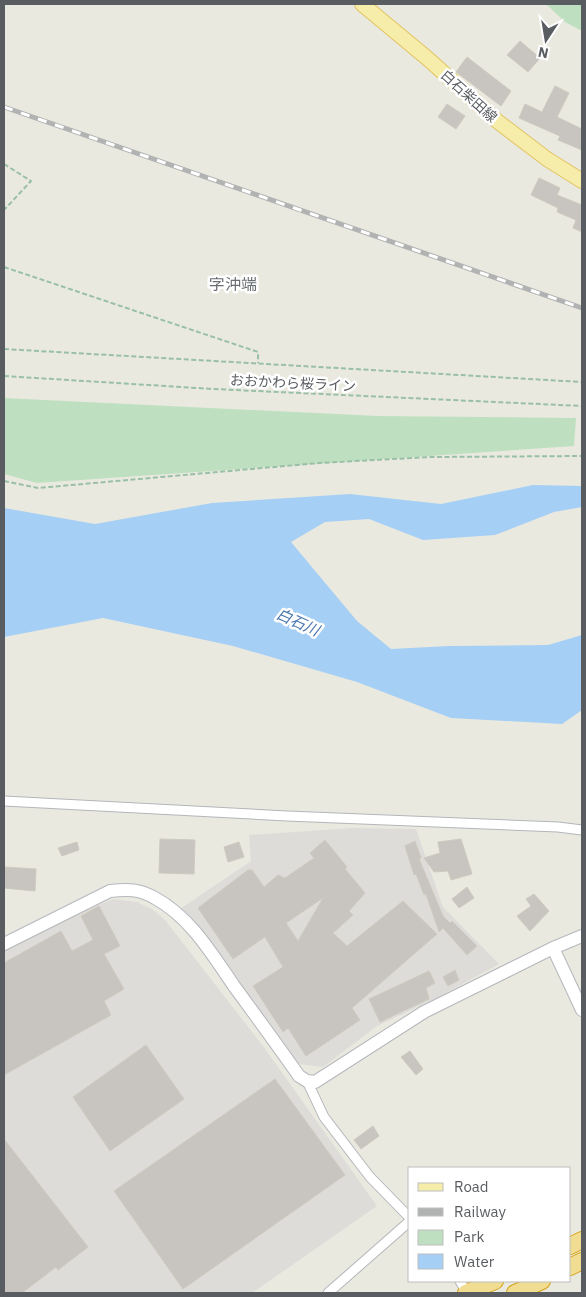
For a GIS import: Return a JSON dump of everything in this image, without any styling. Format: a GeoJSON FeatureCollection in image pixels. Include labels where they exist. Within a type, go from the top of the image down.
{"type":"FeatureCollection","features":[{"type":"Feature","properties":{"kind":"highway"},"geometry":{"type":"LineString","coordinates":[[467,1293],[493,1282]]}},
{"type":"Feature","properties":{"kind":"highway"},"geometry":{"type":"LineString","coordinates":[[515,1293],[540,1282]]}},
{"type":"Feature","properties":{"kind":"main road","name":"白石柴田線"},"geometry":{"type":"LineString","coordinates":[[362,4],[427,58],[497,122],[547,159],[582,181]]}},
{"type":"Feature","properties":{"kind":"street"},"geometry":{"type":"LineString","coordinates":[[4,801],[287,816],[558,827],[582,830]]}},
{"type":"Feature","properties":{"kind":"street"},"geometry":{"type":"LineString","coordinates":[[4,944],[110,891],[138,890],[172,909],[196,932],[299,1076],[307,1082],[324,1117],[370,1177],[408,1217]]}},
{"type":"Feature","properties":{"kind":"street"},"geometry":{"type":"LineString","coordinates":[[307,1082],[315,1082],[424,1012],[553,948],[582,936]]}},
{"type":"Feature","properties":{"kind":"street"},"geometry":{"type":"LineString","coordinates":[[553,948],[582,1010]]}},
{"type":"Feature","properties":{"kind":"street"},"geometry":{"type":"LineString","coordinates":[[328,1293],[408,1221]]}},
{"type":"Feature","properties":{"kind":"street"},"geometry":{"type":"LineString","coordinates":[[461,1282],[467,1293]]}},
{"type":"Feature","properties":{"kind":"path"},"geometry":{"type":"LineString","coordinates":[[4,164],[31,181],[4,210]]}},
{"type":"Feature","properties":{"kind":"path"},"geometry":{"type":"LineString","coordinates":[[4,267],[258,352],[258,363]]}},
{"type":"Feature","properties":{"kind":"path"},"geometry":{"type":"LineString","coordinates":[[4,349],[582,382]]}},
{"type":"Feature","properties":{"kind":"path","name":"おおかわら桜ライン"},"geometry":{"type":"LineString","coordinates":[[4,376],[213,389],[582,406]]}},
{"type":"Feature","properties":{"kind":"path"},"geometry":{"type":"LineString","coordinates":[[4,481],[38,488],[319,463],[431,457],[582,456]]}},
{"type":"Feature","properties":{"kind":"shaded area"},"geometry":{"type":"Polygon","coordinates":[[[353,828],[416,829],[443,907],[499,964],[437,998],[377,1026],[323,1067],[298,1064],[180,909],[251,861],[249,835],[353,828]]]}},
{"type":"Feature","properties":{"kind":"shaded area"},"geometry":{"type":"Polygon","coordinates":[[[114,899],[137,902],[152,909],[165,920],[263,1046],[377,1206],[252,1293],[4,1293],[4,950],[78,913],[114,899]]]}},
{"type":"Feature","properties":{"kind":"green space"},"geometry":{"type":"Polygon","coordinates":[[[546,4],[582,4],[582,31],[565,22],[546,4]]]}},
{"type":"Feature","properties":{"kind":"green space"},"geometry":{"type":"Polygon","coordinates":[[[4,398],[378,416],[576,418],[574,446],[37,483],[4,474],[4,398]]]}},
{"type":"Feature","properties":{"kind":"water","name":"白石川"},"geometry":{"type":"Polygon","coordinates":[[[533,485],[582,486],[582,507],[554,512],[495,535],[423,540],[369,519],[325,522],[291,542],[357,621],[391,649],[449,646],[548,645],[582,635],[582,710],[562,724],[451,718],[357,682],[233,646],[103,618],[4,637],[4,508],[95,524],[212,503],[350,494],[441,504],[533,485]]]}},
{"type":"Feature","properties":{"kind":"building"},"geometry":{"type":"Polygon","coordinates":[[[520,41],[540,58],[528,72],[507,55],[520,41]]]}},
{"type":"Feature","properties":{"kind":"building"},"geometry":{"type":"Polygon","coordinates":[[[467,57],[511,91],[501,106],[456,72],[467,57]]]}},
{"type":"Feature","properties":{"kind":"building"},"geometry":{"type":"Polygon","coordinates":[[[555,86],[569,93],[557,117],[582,129],[582,150],[558,140],[560,136],[519,118],[525,104],[542,112],[555,86]]]}},
{"type":"Feature","properties":{"kind":"building"},"geometry":{"type":"Polygon","coordinates":[[[447,104],[465,116],[456,129],[438,117],[447,104]]]}},
{"type":"Feature","properties":{"kind":"building"},"geometry":{"type":"Polygon","coordinates":[[[539,178],[560,188],[557,195],[582,205],[582,232],[573,228],[576,220],[557,212],[558,208],[531,195],[539,178]]]}},
{"type":"Feature","properties":{"kind":"building"},"geometry":{"type":"Polygon","coordinates":[[[160,839],[195,840],[194,874],[159,873],[160,839]]]}},
{"type":"Feature","properties":{"kind":"building"},"geometry":{"type":"Polygon","coordinates":[[[461,839],[472,874],[451,880],[448,871],[434,872],[424,858],[440,853],[438,842],[461,839]]]}},
{"type":"Feature","properties":{"kind":"building"},"geometry":{"type":"Polygon","coordinates":[[[325,840],[347,867],[345,869],[365,893],[349,911],[353,915],[333,933],[347,946],[403,901],[437,934],[352,1008],[360,1020],[306,1056],[288,1028],[283,1032],[253,986],[283,967],[265,937],[233,959],[198,908],[248,870],[252,870],[264,887],[278,875],[285,878],[314,858],[310,853],[325,840]],[[323,898],[286,923],[298,941],[323,898]]]}},
{"type":"Feature","properties":{"kind":"building"},"geometry":{"type":"Polygon","coordinates":[[[415,841],[421,858],[419,859],[443,916],[450,923],[452,921],[477,946],[467,955],[443,928],[439,932],[426,894],[424,895],[416,874],[414,875],[405,846],[415,841]]]}},
{"type":"Feature","properties":{"kind":"building"},"geometry":{"type":"Polygon","coordinates":[[[77,842],[79,850],[62,856],[58,848],[77,842]]]}},
{"type":"Feature","properties":{"kind":"building"},"geometry":{"type":"Polygon","coordinates":[[[239,842],[244,857],[228,862],[224,847],[239,842]]]}},
{"type":"Feature","properties":{"kind":"building"},"geometry":{"type":"Polygon","coordinates":[[[4,867],[36,869],[35,891],[4,888],[4,867]]]}},
{"type":"Feature","properties":{"kind":"building"},"geometry":{"type":"Polygon","coordinates":[[[467,887],[474,898],[459,908],[452,899],[467,887]]]}},
{"type":"Feature","properties":{"kind":"building"},"geometry":{"type":"Polygon","coordinates":[[[534,894],[549,911],[530,931],[517,916],[531,906],[526,899],[534,894]]]}},
{"type":"Feature","properties":{"kind":"building"},"geometry":{"type":"Polygon","coordinates":[[[99,906],[120,946],[104,954],[124,989],[104,1001],[111,1015],[4,1075],[4,963],[61,931],[72,951],[93,940],[81,916],[99,906]]]}},
{"type":"Feature","properties":{"kind":"building"},"geometry":{"type":"Polygon","coordinates":[[[455,970],[459,980],[448,986],[443,977],[455,970]]]}},
{"type":"Feature","properties":{"kind":"building"},"geometry":{"type":"Polygon","coordinates":[[[429,971],[435,983],[426,988],[429,999],[380,1022],[369,999],[429,971]]]}},
{"type":"Feature","properties":{"kind":"building"},"geometry":{"type":"Polygon","coordinates":[[[146,1045],[184,1099],[110,1151],[73,1097],[146,1045]]]}},
{"type":"Feature","properties":{"kind":"building"},"geometry":{"type":"Polygon","coordinates":[[[410,1051],[423,1069],[416,1075],[401,1057],[410,1051]]]}},
{"type":"Feature","properties":{"kind":"building"},"geometry":{"type":"Polygon","coordinates":[[[275,1079],[345,1175],[183,1289],[114,1191],[275,1079]]]}},
{"type":"Feature","properties":{"kind":"building"},"geometry":{"type":"Polygon","coordinates":[[[373,1126],[379,1136],[361,1149],[354,1140],[373,1126]]]}},
{"type":"Feature","properties":{"kind":"building"},"geometry":{"type":"Polygon","coordinates":[[[4,1139],[88,1247],[58,1270],[56,1267],[22,1293],[4,1293],[4,1139]]]}},
{"type":"Feature","properties":{"kind":"railway"},"geometry":{"type":"LineString","coordinates":[[4,107],[582,308]]}},
{"type":"Feature","properties":{"kind":"district","name":"字沖端"},"geometry":{"type":"Point","coordinates":[233,284]}}]}
